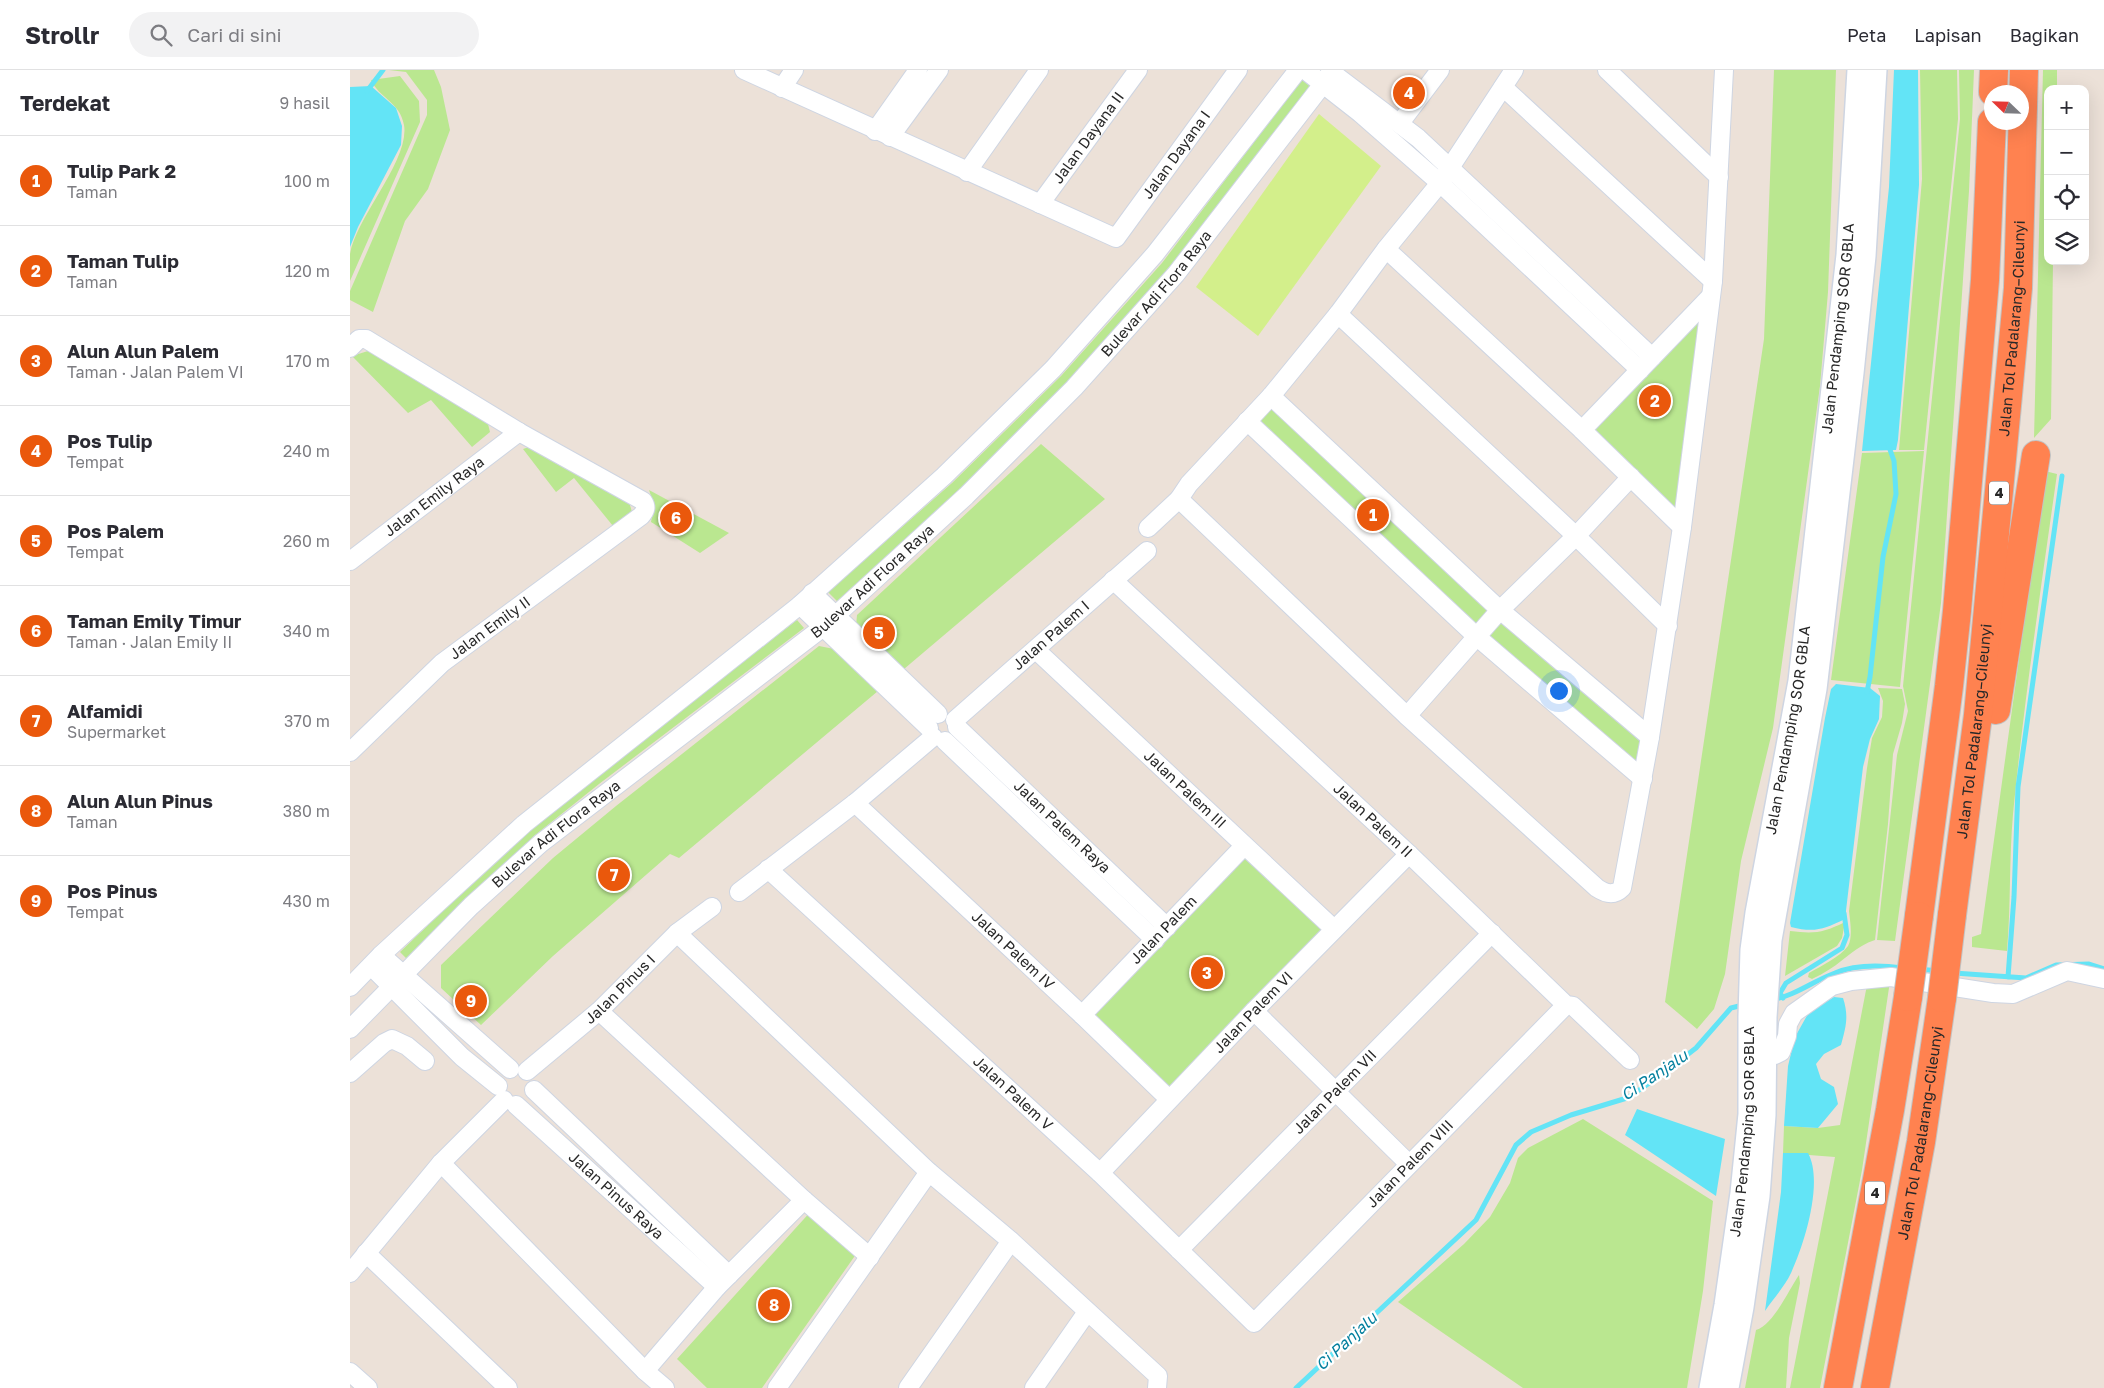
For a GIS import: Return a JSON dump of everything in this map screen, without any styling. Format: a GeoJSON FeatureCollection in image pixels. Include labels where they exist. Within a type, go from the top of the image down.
{"type":"FeatureCollection","features":[{"type":"Feature","properties":{"kind":"highway"},"geometry":{"type":"LineString","coordinates":[[1993,85],[1994,70]]}},
{"type":"Feature","properties":{"kind":"highway","name":"Jalan Tol Padalarang–Cileunyi"},"geometry":{"type":"LineString","coordinates":[[1875,1388],[1921,1142],[1942,998],[1978,715],[2018,288],[2024,70]]}},
{"type":"Feature","properties":{"kind":"highway","name":"Jalan Tol Padalarang–Cileunyi"},"geometry":{"type":"LineString","coordinates":[[1838,1388],[1890,1110],[1908,997],[1949,686],[1985,280],[1992,130]]}},
{"type":"Feature","properties":{"kind":"highway"},"geometry":{"type":"LineString","coordinates":[[1968,801],[1976,790],[1983,773],[1990,744],[2036,455]]}},
{"type":"Feature","properties":{"kind":"street"},"geometry":{"type":"LineString","coordinates":[[744,70],[1040,204]]}},
{"type":"Feature","properties":{"kind":"street"},"geometry":{"type":"LineString","coordinates":[[782,88],[794,70]]}},
{"type":"Feature","properties":{"kind":"street"},"geometry":{"type":"LineString","coordinates":[[882,134],[918,70]]}},
{"type":"Feature","properties":{"kind":"street"},"geometry":{"type":"LineString","coordinates":[[882,134],[939,70]]}},
{"type":"Feature","properties":{"kind":"street"},"geometry":{"type":"LineString","coordinates":[[968,172],[1039,70]]}},
{"type":"Feature","properties":{"kind":"street","name":"Jalan Dayana II"},"geometry":{"type":"LineString","coordinates":[[1040,204],[1138,70]]}},
{"type":"Feature","properties":{"kind":"street","name":"Jalan Dayana I"},"geometry":{"type":"LineString","coordinates":[[1040,204],[1116,238],[1238,70]]}},
{"type":"Feature","properties":{"kind":"street","name":"Bulevar Adi Flora Raya"},"geometry":{"type":"LineString","coordinates":[[350,987],[376,960],[524,824],[806,599],[944,476],[1053,369],[1155,254],[1298,70]]}},
{"type":"Feature","properties":{"kind":"street"},"geometry":{"type":"LineString","coordinates":[[1305,70],[1329,75],[1400,123],[1450,167],[1646,364]]}},
{"type":"Feature","properties":{"kind":"street"},"geometry":{"type":"LineString","coordinates":[[1400,123],[1440,70]]}},
{"type":"Feature","properties":{"kind":"street"},"geometry":{"type":"LineString","coordinates":[[1148,528],[1179,499],[1189,484],[1271,396],[1338,314],[1386,249],[1440,183],[1514,70]]}},
{"type":"Feature","properties":{"kind":"street"},"geometry":{"type":"LineString","coordinates":[[1607,70],[1718,177]]}},
{"type":"Feature","properties":{"kind":"street"},"geometry":{"type":"LineString","coordinates":[[1179,499],[1407,716],[1604,892],[1612,894],[1618,892],[1622,888],[1643,779],[1682,527],[1711,289],[1724,70]]}},
{"type":"Feature","properties":{"kind":"street","name":"Jalan Pendamping SOR GBLA"},"geometry":{"type":"LineString","coordinates":[[1844,374],[1847,256],[1858,70]]}},
{"type":"Feature","properties":{"kind":"street","name":"Jalan Pendamping SOR GBLA"},"geometry":{"type":"LineString","coordinates":[[1710,1388],[1726,1305],[1741,1193],[1749,1114],[1761,949],[1756,913],[1799,681],[1844,374],[1865,256],[1876,70]]}},
{"type":"Feature","properties":{"kind":"street"},"geometry":{"type":"LineString","coordinates":[[1329,75],[1440,183],[1646,364]]}},
{"type":"Feature","properties":{"kind":"street","name":"Bulevar Adi Flora Raya"},"geometry":{"type":"LineString","coordinates":[[350,1029],[471,906],[541,843],[822,628],[966,496],[1074,388],[1176,274],[1329,75]]}},
{"type":"Feature","properties":{"kind":"street"},"geometry":{"type":"LineString","coordinates":[[1503,87],[1711,289]]}},
{"type":"Feature","properties":{"kind":"street"},"geometry":{"type":"LineString","coordinates":[[1386,249],[1582,430],[1682,527]]}},
{"type":"Feature","properties":{"kind":"street"},"geometry":{"type":"LineString","coordinates":[[1582,430],[1646,364],[1711,289]]}},
{"type":"Feature","properties":{"kind":"street"},"geometry":{"type":"LineString","coordinates":[[1338,314],[1576,536],[1668,626]]}},
{"type":"Feature","properties":{"kind":"street"},"geometry":{"type":"LineString","coordinates":[[355,343],[366,339],[519,432]]}},
{"type":"Feature","properties":{"kind":"street"},"geometry":{"type":"LineString","coordinates":[[1271,396],[1500,610],[1650,736]]}},
{"type":"Feature","properties":{"kind":"street"},"geometry":{"type":"LineString","coordinates":[[1247,421],[1476,636],[1643,779]]}},
{"type":"Feature","properties":{"kind":"street","name":"Jalan Emily II"},"geometry":{"type":"LineString","coordinates":[[350,752],[442,663],[641,516],[645,511],[646,505],[643,501],[519,432]]}},
{"type":"Feature","properties":{"kind":"street","name":"Jalan Emily Raya"},"geometry":{"type":"LineString","coordinates":[[350,561],[519,432]]}},
{"type":"Feature","properties":{"kind":"street"},"geometry":{"type":"LineString","coordinates":[[1407,716],[1500,610],[1576,536],[1630,477]]}},
{"type":"Feature","properties":{"kind":"street","name":"Jalan Palem I"},"geometry":{"type":"LineString","coordinates":[[936,730],[951,738],[955,733],[956,724],[1146,551]]}},
{"type":"Feature","properties":{"kind":"street","name":"Jalan Palem II"},"geometry":{"type":"LineString","coordinates":[[1113,580],[1409,854],[1566,1005],[1573,1006],[1630,1060]]}},
{"type":"Feature","properties":{"kind":"street","name":"Jalan Palem Raya"},"geometry":{"type":"LineString","coordinates":[[806,599],[836,615],[936,730]]}},
{"type":"Feature","properties":{"kind":"street","name":"Jalan Palem Raya"},"geometry":{"type":"LineString","coordinates":[[806,599],[822,628],[936,730],[1155,940]]}},
{"type":"Feature","properties":{"kind":"street","name":"Jalan Palem III"},"geometry":{"type":"LineString","coordinates":[[1036,650],[1334,929]]}},
{"type":"Feature","properties":{"kind":"street","name":"Jalan Palem Raya"},"geometry":{"type":"LineString","coordinates":[[956,724],[1167,927]]}},
{"type":"Feature","properties":{"kind":"street"},"geometry":{"type":"LineString","coordinates":[[739,892],[855,803],[936,730]]}},
{"type":"Feature","properties":{"kind":"street","name":"Jalan Palem IV"},"geometry":{"type":"LineString","coordinates":[[855,803],[1169,1099]]}},
{"type":"Feature","properties":{"kind":"street","name":"Jalan Palem"},"geometry":{"type":"LineString","coordinates":[[1082,1015],[1244,846]]}},
{"type":"Feature","properties":{"kind":"street","name":"Jalan Palem VI"},"geometry":{"type":"LineString","coordinates":[[1100,1173],[1254,1011],[1409,854]]}},
{"type":"Feature","properties":{"kind":"street","name":"Jalan Palem V"},"geometry":{"type":"LineString","coordinates":[[768,870],[1100,1173],[1254,1323]]}},
{"type":"Feature","properties":{"kind":"street","name":"Jalan Pinus I"},"geometry":{"type":"LineString","coordinates":[[527,1071],[599,1011],[677,933],[712,907]]}},
{"type":"Feature","properties":{"kind":"street"},"geometry":{"type":"LineString","coordinates":[[677,933],[929,1172],[1011,1241],[1158,1376],[1157,1388]]}},
{"type":"Feature","properties":{"kind":"street","name":"Jalan Palem VII"},"geometry":{"type":"LineString","coordinates":[[1179,1250],[1492,933]]}},
{"type":"Feature","properties":{"kind":"street","name":"Jalan Pinus Raya"},"geometry":{"type":"LineString","coordinates":[[376,960],[398,980],[510,1069]]}},
{"type":"Feature","properties":{"kind":"street"},"geometry":{"type":"LineString","coordinates":[[1766,1055],[1775,1055],[1781,1052],[1787,1036],[1788,1024],[1794,1013],[1832,986],[1851,981],[1891,978],[1993,993],[2013,994],[2066,971],[2103,977]]}},
{"type":"Feature","properties":{"kind":"street","name":"Jalan Pinus Raya"},"geometry":{"type":"LineString","coordinates":[[398,980],[462,1057],[506,1097],[723,1281]]}},
{"type":"Feature","properties":{"kind":"street","name":"Jalan Palem VIII"},"geometry":{"type":"LineString","coordinates":[[1254,1323],[1566,1005]]}},
{"type":"Feature","properties":{"kind":"street"},"geometry":{"type":"LineString","coordinates":[[599,1011],[804,1200],[870,1257]]}},
{"type":"Feature","properties":{"kind":"street"},"geometry":{"type":"LineString","coordinates":[[1254,1011],[1409,1164]]}},
{"type":"Feature","properties":{"kind":"street","name":"Jalan Pendamping SOR GBLA"},"geometry":{"type":"LineString","coordinates":[[1728,1388],[1743,1307],[1759,1196],[1765,1115],[1766,1055],[1757,1016]]}},
{"type":"Feature","properties":{"kind":"street"},"geometry":{"type":"LineString","coordinates":[[350,1073],[384,1042],[392,1039],[407,1046],[425,1061]]}},
{"type":"Feature","properties":{"kind":"street"},"geometry":{"type":"LineString","coordinates":[[518,1068],[527,1071],[534,1080],[534,1090],[528,1101],[506,1097],[503,1073],[510,1069],[518,1068]]}},
{"type":"Feature","properties":{"kind":"street","name":"Jalan Pinus Raya"},"geometry":{"type":"LineString","coordinates":[[534,1090],[723,1281]]}},
{"type":"Feature","properties":{"kind":"street"},"geometry":{"type":"LineString","coordinates":[[350,1272],[441,1163],[506,1097]]}},
{"type":"Feature","properties":{"kind":"street"},"geometry":{"type":"LineString","coordinates":[[441,1163],[645,1371],[665,1388]]}},
{"type":"Feature","properties":{"kind":"street"},"geometry":{"type":"LineString","coordinates":[[777,1388],[929,1172]]}},
{"type":"Feature","properties":{"kind":"street"},"geometry":{"type":"LineString","coordinates":[[645,1371],[723,1281],[804,1200]]}},
{"type":"Feature","properties":{"kind":"street"},"geometry":{"type":"LineString","coordinates":[[908,1388],[1011,1241]]}},
{"type":"Feature","properties":{"kind":"street"},"geometry":{"type":"LineString","coordinates":[[366,1253],[508,1388]]}},
{"type":"Feature","properties":{"kind":"street"},"geometry":{"type":"LineString","coordinates":[[1034,1388],[1087,1312]]}},
{"type":"Feature","properties":{"kind":"street"},"geometry":{"type":"LineString","coordinates":[[350,1372],[368,1388]]}},
{"type":"Feature","properties":{"kind":"green space"},"geometry":{"type":"Polygon","coordinates":[[[389,70],[434,70],[441,87],[450,130],[428,189],[405,221],[373,312],[350,300],[350,291],[427,115],[427,100],[406,72],[389,70]]]}},
{"type":"Feature","properties":{"kind":"green space"},"geometry":{"type":"Polygon","coordinates":[[[1774,70],[1836,70],[1828,292],[1820,386],[1773,728],[1741,861],[1725,974],[1714,1009],[1697,1029],[1665,1002],[1764,339],[1774,70]]]}},
{"type":"Feature","properties":{"kind":"green space"},"geometry":{"type":"Polygon","coordinates":[[[1920,70],[1957,70],[1958,119],[1924,450],[1899,450],[1922,179],[1920,70]]]}},
{"type":"Feature","properties":{"kind":"green space"},"geometry":{"type":"Polygon","coordinates":[[[1959,70],[1974,70],[1969,191],[1941,603],[1895,941],[1877,940],[1897,755],[1908,711],[1903,686],[1960,119],[1959,70]]]}},
{"type":"Feature","properties":{"kind":"green space"},"geometry":{"type":"Polygon","coordinates":[[[2043,70],[2057,70],[2057,85],[2044,85],[2044,265],[2053,265],[2051,419],[2034,438],[2043,70]]]}},
{"type":"Feature","properties":{"kind":"green space"},"geometry":{"type":"Polygon","coordinates":[[[400,76],[419,101],[420,122],[350,281],[350,254],[354,239],[399,155],[404,139],[402,117],[394,105],[379,91],[371,80],[400,76]]]}},
{"type":"Feature","properties":{"kind":"green space"},"geometry":{"type":"Polygon","coordinates":[[[1302,79],[1311,86],[1193,238],[1100,348],[983,467],[837,601],[828,592],[952,483],[1061,376],[1162,263],[1302,79]]]}},
{"type":"Feature","properties":{"kind":"green space"},"geometry":{"type":"Polygon","coordinates":[[[1319,114],[1381,166],[1258,336],[1196,287],[1319,114]]]}},
{"type":"Feature","properties":{"kind":"green space"},"geometry":{"type":"Polygon","coordinates":[[[1707,304],[1680,520],[1588,429],[1707,304]]]}},
{"type":"Feature","properties":{"kind":"green space"},"geometry":{"type":"Polygon","coordinates":[[[368,351],[486,416],[490,432],[472,447],[431,400],[408,413],[352,356],[368,351]]]}},
{"type":"Feature","properties":{"kind":"green space"},"geometry":{"type":"Polygon","coordinates":[[[1271,396],[1650,737],[1643,779],[1247,421],[1271,396]]]}},
{"type":"Feature","properties":{"kind":"green space"},"geometry":{"type":"Polygon","coordinates":[[[1041,444],[1105,499],[904,669],[856,626],[857,615],[1041,444]]]}},
{"type":"Feature","properties":{"kind":"green space"},"geometry":{"type":"Polygon","coordinates":[[[535,445],[628,498],[632,512],[613,526],[574,478],[556,492],[523,449],[535,445]]]}},
{"type":"Feature","properties":{"kind":"green space"},"geometry":{"type":"Polygon","coordinates":[[[1924,451],[1900,687],[1831,680],[1862,453],[1924,451]]]}},
{"type":"Feature","properties":{"kind":"green space"},"geometry":{"type":"Polygon","coordinates":[[[2045,471],[2057,474],[2017,772],[2012,831],[2007,951],[1972,947],[1972,937],[1981,934],[2045,471]]]}},
{"type":"Feature","properties":{"kind":"green space"},"geometry":{"type":"Polygon","coordinates":[[[649,490],[729,533],[700,553],[651,522],[654,505],[649,490]]]}},
{"type":"Feature","properties":{"kind":"green space"},"geometry":{"type":"Polygon","coordinates":[[[797,620],[804,628],[599,784],[534,836],[407,959],[400,952],[529,829],[797,620]]]}},
{"type":"Feature","properties":{"kind":"green space"},"geometry":{"type":"Polygon","coordinates":[[[819,646],[834,649],[878,691],[679,858],[670,854],[553,956],[481,1025],[441,988],[441,965],[553,858],[819,646]]]}},
{"type":"Feature","properties":{"kind":"green space"},"geometry":{"type":"Polygon","coordinates":[[[1878,688],[1902,689],[1905,704],[1902,723],[1893,754],[1888,824],[1875,940],[1857,949],[1830,969],[1812,979],[1808,977],[1809,973],[1840,954],[1850,942],[1849,911],[1867,768],[1872,738],[1882,717],[1883,701],[1878,688]]]}},
{"type":"Feature","properties":{"kind":"green space"},"geometry":{"type":"Polygon","coordinates":[[[1244,854],[1324,931],[1170,1092],[1091,1016],[1244,854]]]}},
{"type":"Feature","properties":{"kind":"green space"},"geometry":{"type":"Polygon","coordinates":[[[1845,922],[1842,938],[1837,946],[1785,976],[1790,931],[1818,932],[1845,922]]]}},
{"type":"Feature","properties":{"kind":"green space"},"geometry":{"type":"Polygon","coordinates":[[[1890,981],[1862,1170],[1820,1388],[1790,1388],[1835,1157],[1783,1153],[1784,1126],[1818,1128],[1840,1125],[1867,985],[1890,981]]]}},
{"type":"Feature","properties":{"kind":"green space"},"geometry":{"type":"Polygon","coordinates":[[[1583,1119],[1713,1201],[1703,1291],[1687,1388],[1523,1388],[1398,1302],[1464,1244],[1490,1217],[1510,1183],[1518,1158],[1528,1148],[1583,1119]]]}},
{"type":"Feature","properties":{"kind":"green space"},"geometry":{"type":"Polygon","coordinates":[[[813,1209],[859,1250],[762,1388],[707,1388],[677,1359],[813,1209]]]}},
{"type":"Feature","properties":{"kind":"green space"},"geometry":{"type":"Polygon","coordinates":[[[1799,1275],[1800,1283],[1789,1338],[1786,1388],[1745,1388],[1756,1330],[1763,1327],[1775,1314],[1799,1275]]]}},
{"type":"Feature","properties":{"kind":"water"},"geometry":{"type":"Polygon","coordinates":[[[1894,70],[1918,70],[1919,185],[1898,440],[1896,450],[1862,451],[1889,187],[1894,70]]]}},
{"type":"Feature","properties":{"kind":"water"},"geometry":{"type":"Polygon","coordinates":[[[371,86],[396,108],[402,126],[401,145],[358,227],[350,247],[350,87],[371,86]]]}},
{"type":"Feature","properties":{"kind":"water"},"geometry":{"type":"Polygon","coordinates":[[[1836,684],[1870,688],[1880,696],[1879,719],[1870,739],[1863,767],[1845,919],[1819,929],[1799,929],[1791,927],[1790,923],[1825,718],[1831,689],[1836,684]]]}},
{"type":"Feature","properties":{"kind":"water"},"geometry":{"type":"Polygon","coordinates":[[[1834,997],[1843,998],[1845,1004],[1846,1022],[1843,1039],[1841,1045],[1824,1054],[1816,1064],[1821,1079],[1834,1087],[1838,1104],[1818,1128],[1784,1126],[1788,1066],[1795,1037],[1809,1012],[1834,997]]]}},
{"type":"Feature","properties":{"kind":"water"},"geometry":{"type":"Polygon","coordinates":[[[1637,1109],[1725,1139],[1716,1196],[1625,1135],[1637,1109]]]}},
{"type":"Feature","properties":{"kind":"water"},"geometry":{"type":"Polygon","coordinates":[[[1783,1153],[1808,1153],[1814,1180],[1813,1196],[1806,1230],[1791,1273],[1786,1283],[1765,1311],[1781,1192],[1783,1153]]]}},
{"type":"Feature","properties":{"kind":"waterway"},"geometry":{"type":"LineString","coordinates":[[367,91],[383,70]]}},
{"type":"Feature","properties":{"kind":"waterway"},"geometry":{"type":"LineString","coordinates":[[1867,692],[1883,557],[1896,494],[1894,461],[1888,444]]}},
{"type":"Feature","properties":{"kind":"waterway"},"geometry":{"type":"LineString","coordinates":[[2008,977],[2014,897],[2018,787],[2062,476]]}},
{"type":"Feature","properties":{"kind":"waterway"},"geometry":{"type":"LineString","coordinates":[[1783,998],[1780,993],[1786,983],[1842,948],[1847,935],[1844,913]]}},
{"type":"Feature","properties":{"kind":"waterway","name":"Ci Panjalu"},"geometry":{"type":"LineString","coordinates":[[1954,973],[2026,978],[2056,965],[2089,964],[2104,969]]}},
{"type":"Feature","properties":{"kind":"waterway","name":"Ci Panjalu"},"geometry":{"type":"LineString","coordinates":[[1771,1000],[1796,992],[1827,976],[1851,968],[1877,966],[1903,968]]}},
{"type":"Feature","properties":{"kind":"waterway","name":"Ci Panjalu"},"geometry":{"type":"LineString","coordinates":[[1919,969],[1938,971]]}},
{"type":"Feature","properties":{"kind":"waterway","name":"Ci Panjalu"},"geometry":{"type":"LineString","coordinates":[[1296,1388],[1476,1220],[1516,1145],[1531,1132],[1571,1115],[1627,1098],[1696,1048],[1731,1008],[1743,1005]]}},
{"type":"Feature","properties":{"kind":"place","name":"Pos Tulip"},"geometry":{"type":"Point","coordinates":[1409,93]}},
{"type":"Feature","properties":{"kind":"place","name":"Taman Tulip"},"geometry":{"type":"Point","coordinates":[1655,401]}},
{"type":"Feature","properties":{"kind":"place","name":"Tulip Park 2"},"geometry":{"type":"Point","coordinates":[1373,515]}},
{"type":"Feature","properties":{"kind":"place","name":"Taman Emily Timur"},"geometry":{"type":"Point","coordinates":[676,518]}},
{"type":"Feature","properties":{"kind":"place","name":"Pos Palem"},"geometry":{"type":"Point","coordinates":[879,633]}},
{"type":"Feature","properties":{"kind":"place","name":"Alfamidi"},"geometry":{"type":"Point","coordinates":[614,875]}},
{"type":"Feature","properties":{"kind":"place","name":"Alun Alun Palem"},"geometry":{"type":"Point","coordinates":[1207,973]}},
{"type":"Feature","properties":{"kind":"place","name":"Pos Pinus"},"geometry":{"type":"Point","coordinates":[471,1001]}},
{"type":"Feature","properties":{"kind":"place","name":"Alun Alun Pinus"},"geometry":{"type":"Point","coordinates":[774,1305]}}]}
